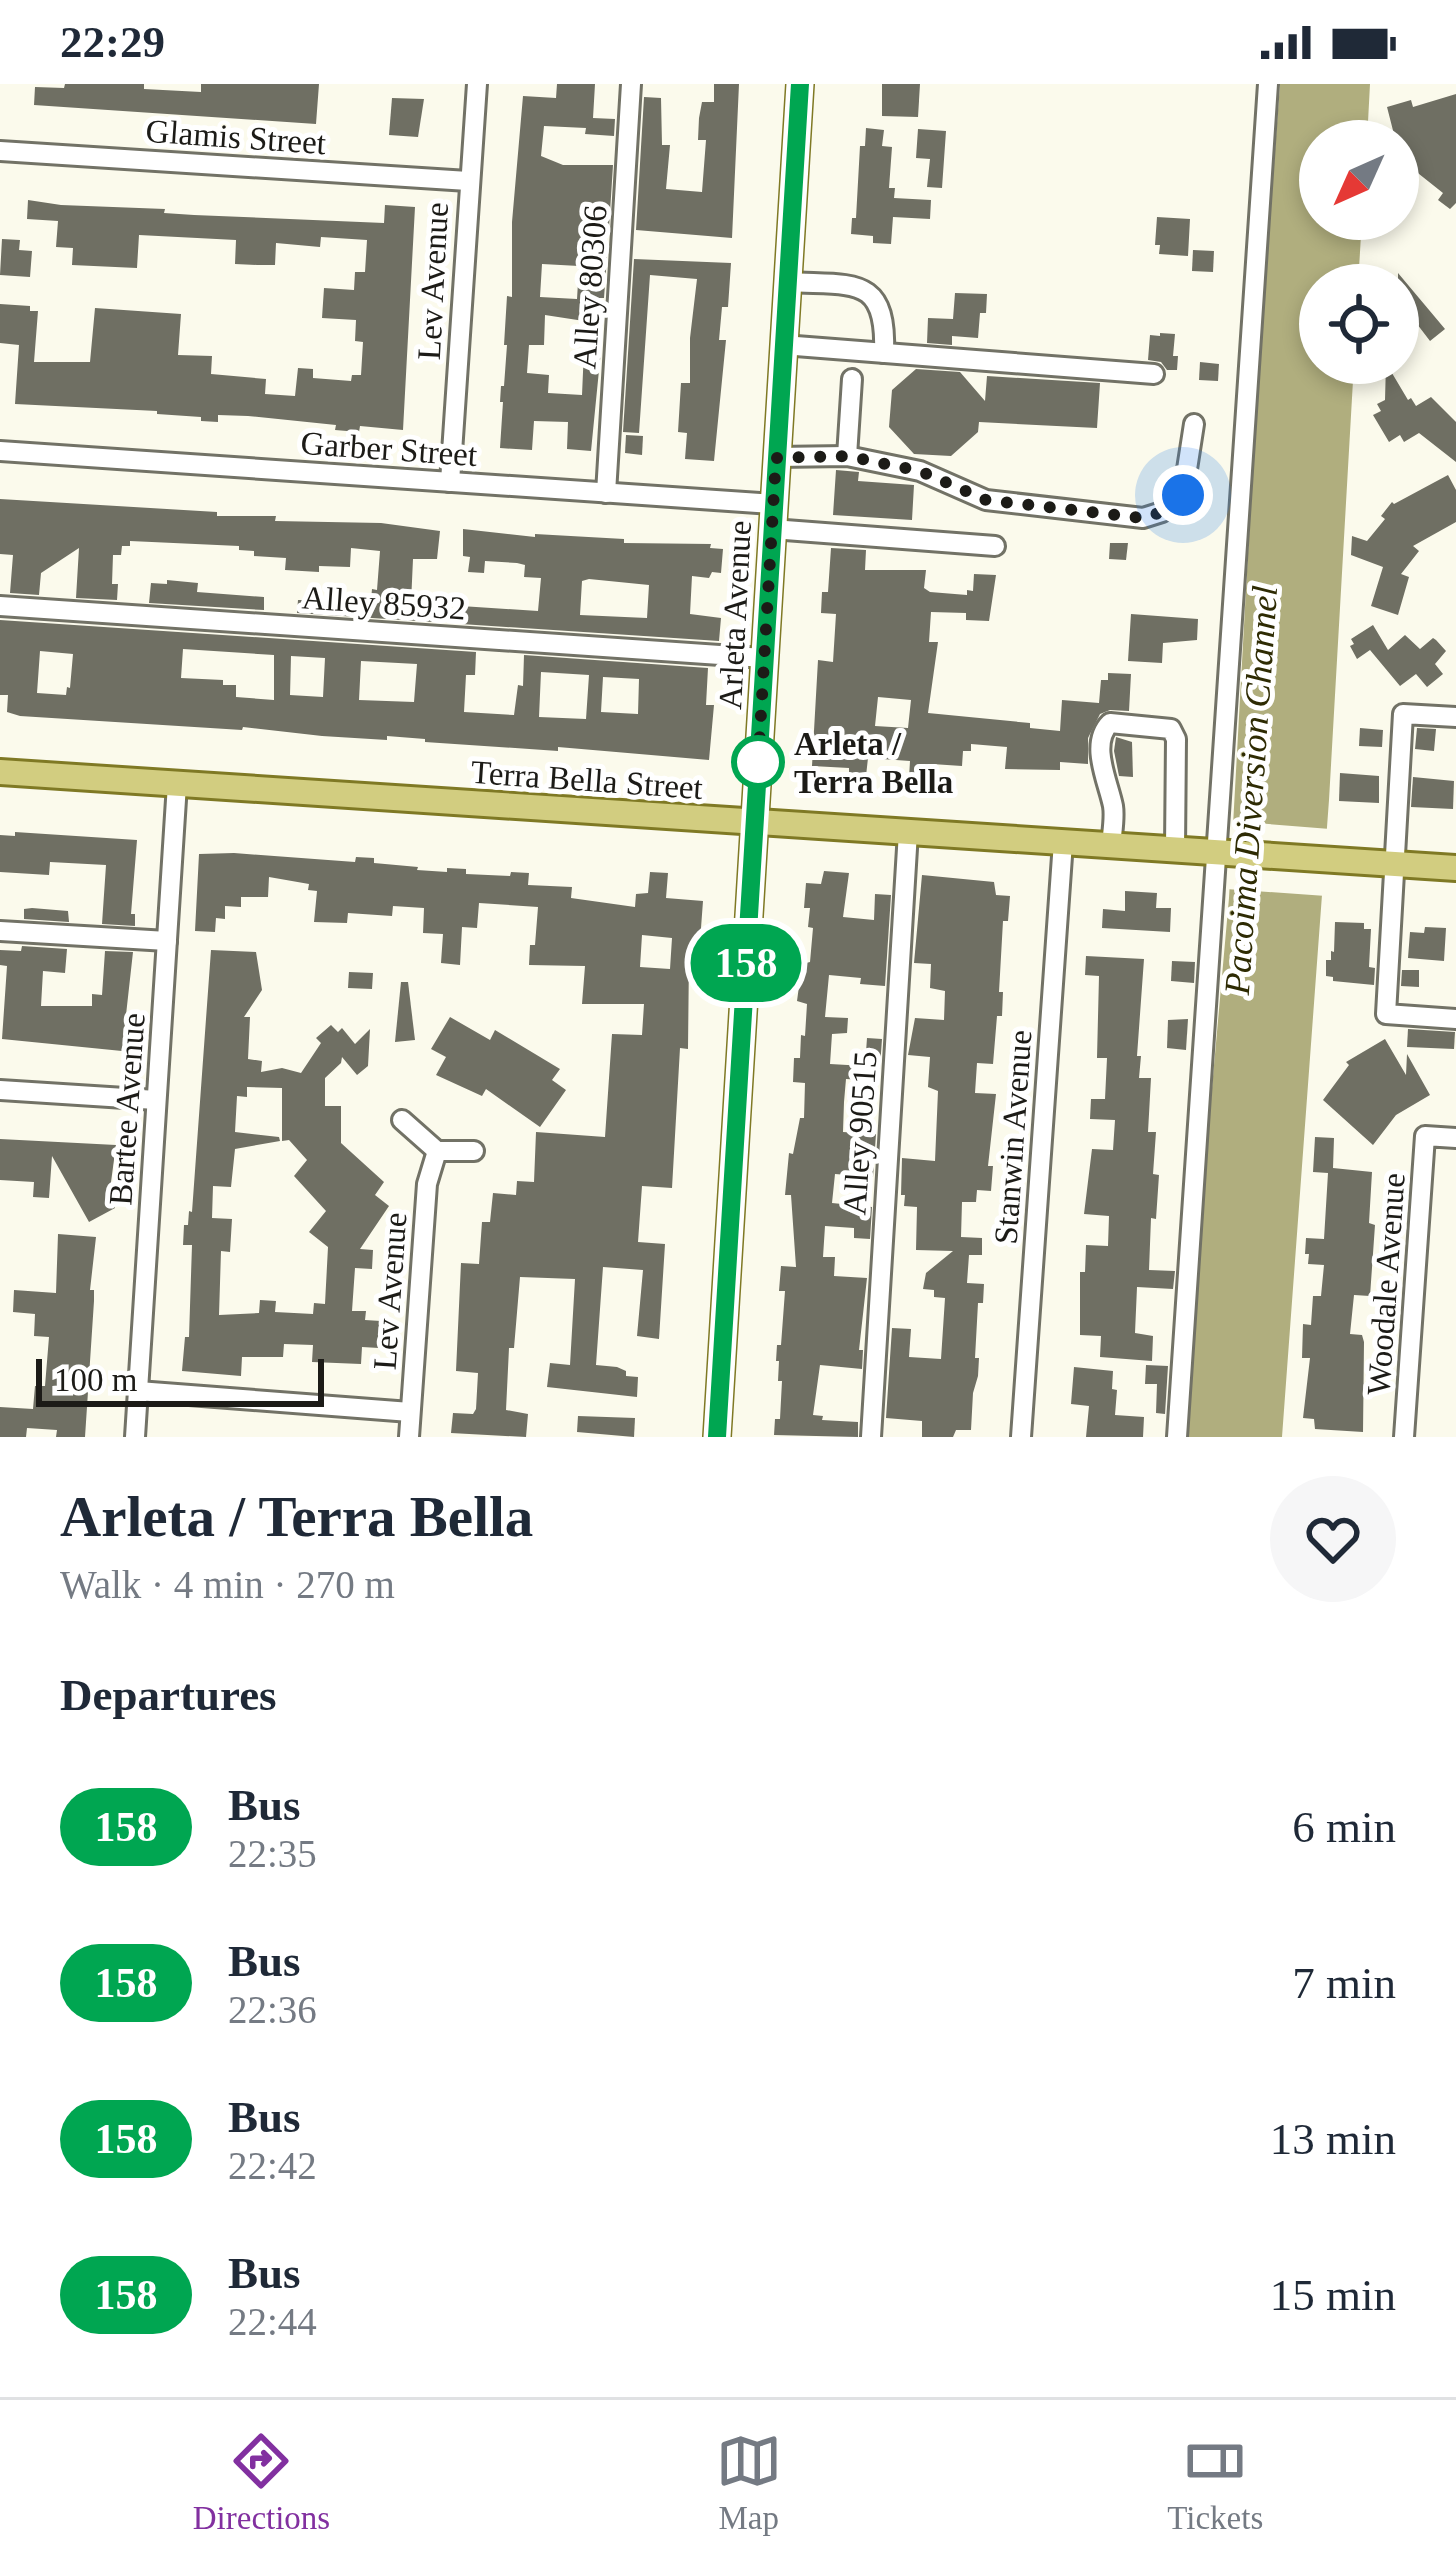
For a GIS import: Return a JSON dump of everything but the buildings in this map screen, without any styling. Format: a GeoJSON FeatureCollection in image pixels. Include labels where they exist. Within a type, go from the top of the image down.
{"type":"FeatureCollection","features":[{"type":"Feature","properties":{"kind":"main road","name":"Arleta Avenue"},"geometry":{"type":"LineString","coordinates":[[717,1437],[800,84]]}},
{"type":"Feature","properties":{"kind":"main road","name":"Terra Bella Street"},"geometry":{"type":"LineString","coordinates":[[0,772],[1456,868]]}},
{"type":"Feature","properties":{"kind":"street","name":"Lev Avenue"},"geometry":{"type":"LineString","coordinates":[[450,482],[477,84]]}},
{"type":"Feature","properties":{"kind":"street","name":"Alley 80306"},"geometry":{"type":"LineString","coordinates":[[606,493],[631,84]]}},
{"type":"Feature","properties":{"kind":"street"},"geometry":{"type":"LineString","coordinates":[[1177,1437],[1221,853],[1268,84]]}},
{"type":"Feature","properties":{"kind":"street","name":"Glamis Street"},"geometry":{"type":"LineString","coordinates":[[0,151],[468,181]]}},
{"type":"Feature","properties":{"kind":"street"},"geometry":{"type":"LineString","coordinates":[[788,282],[836,285],[871,295],[885,320],[884,353]]}},
{"type":"Feature","properties":{"kind":"street"},"geometry":{"type":"LineString","coordinates":[[784,345],[1154,374]]}},
{"type":"Feature","properties":{"kind":"street"},"geometry":{"type":"LineString","coordinates":[[847,456],[852,380]]}},
{"type":"Feature","properties":{"kind":"street"},"geometry":{"type":"LineString","coordinates":[[776,458],[847,456],[920,471],[986,500],[1143,518],[1162,512],[1183,495],[1194,424]]}},
{"type":"Feature","properties":{"kind":"street","name":"Garber Street"},"geometry":{"type":"LineString","coordinates":[[0,451],[606,493],[995,546]]}},
{"type":"Feature","properties":{"kind":"street","name":"Alley 85932"},"geometry":{"type":"LineString","coordinates":[[0,606],[764,658]]}},
{"type":"Feature","properties":{"kind":"street"},"geometry":{"type":"LineString","coordinates":[[1456,717],[1402,714],[1386,1014],[1456,1018]]}},
{"type":"Feature","properties":{"kind":"street"},"geometry":{"type":"LineString","coordinates":[[1111,845],[1113,807],[1101,763],[1103,730],[1110,723],[1123,723],[1171,729],[1176,739],[1174,849]]}},
{"type":"Feature","properties":{"kind":"street","name":"Bartee Avenue"},"geometry":{"type":"LineString","coordinates":[[135,1437],[177,784]]}},
{"type":"Feature","properties":{"kind":"street","name":"Alley 90515"},"geometry":{"type":"LineString","coordinates":[[871,1437],[908,832]]}},
{"type":"Feature","properties":{"kind":"street","name":"Stanwin Avenue"},"geometry":{"type":"LineString","coordinates":[[1022,1437],[1063,842]]}},
{"type":"Feature","properties":{"kind":"street"},"geometry":{"type":"LineString","coordinates":[[0,932],[167,940]]}},
{"type":"Feature","properties":{"kind":"street"},"geometry":{"type":"LineString","coordinates":[[0,1090],[157,1100]]}},
{"type":"Feature","properties":{"kind":"street"},"geometry":{"type":"LineString","coordinates":[[402,1120],[437,1151],[475,1151]]}},
{"type":"Feature","properties":{"kind":"street","name":"Woodale Avenue"},"geometry":{"type":"LineString","coordinates":[[1404,1437],[1425,1136],[1456,1138]]}},
{"type":"Feature","properties":{"kind":"street","name":"Lev Avenue"},"geometry":{"type":"LineString","coordinates":[[409,1437],[427,1184],[437,1151]]}},
{"type":"Feature","properties":{"kind":"street"},"geometry":{"type":"LineString","coordinates":[[138,1391],[410,1412]]}},
{"type":"Feature","properties":{"kind":"water","name":"Pacoima Diversion Channel"},"geometry":{"type":"Polygon","coordinates":[[[1280,84],[1370,84],[1368,120],[1299,120],[1299,240],[1361,240],[1359,264],[1299,264],[1299,384],[1353,384],[1329,800],[1282,1437],[1188,1437],[1205,1166],[1229,898],[1258,372],[1280,84]]]}},
{"type":"Feature","properties":{"kind":"pier"},"geometry":{"type":"Polygon","coordinates":[[[1230,821],[1330,829],[1326,896],[1226,889],[1230,821]]]}},
{"type":"Feature","properties":{"kind":"bus line","name":"158"},"geometry":{"type":"LineString","coordinates":[[717,1437],[800,84]]}},
{"type":"Feature","properties":{"kind":"place","name":"Arleta / Terra Bella"},"geometry":{"type":"Point","coordinates":[758,762]}},
{"type":"Feature","properties":{"kind":"route"},"geometry":{"type":"LineString","coordinates":[[758,762],[757,782],[776,458],[847,456],[920,471],[986,500],[1143,518],[1162,512],[1183,495]]}}]}
